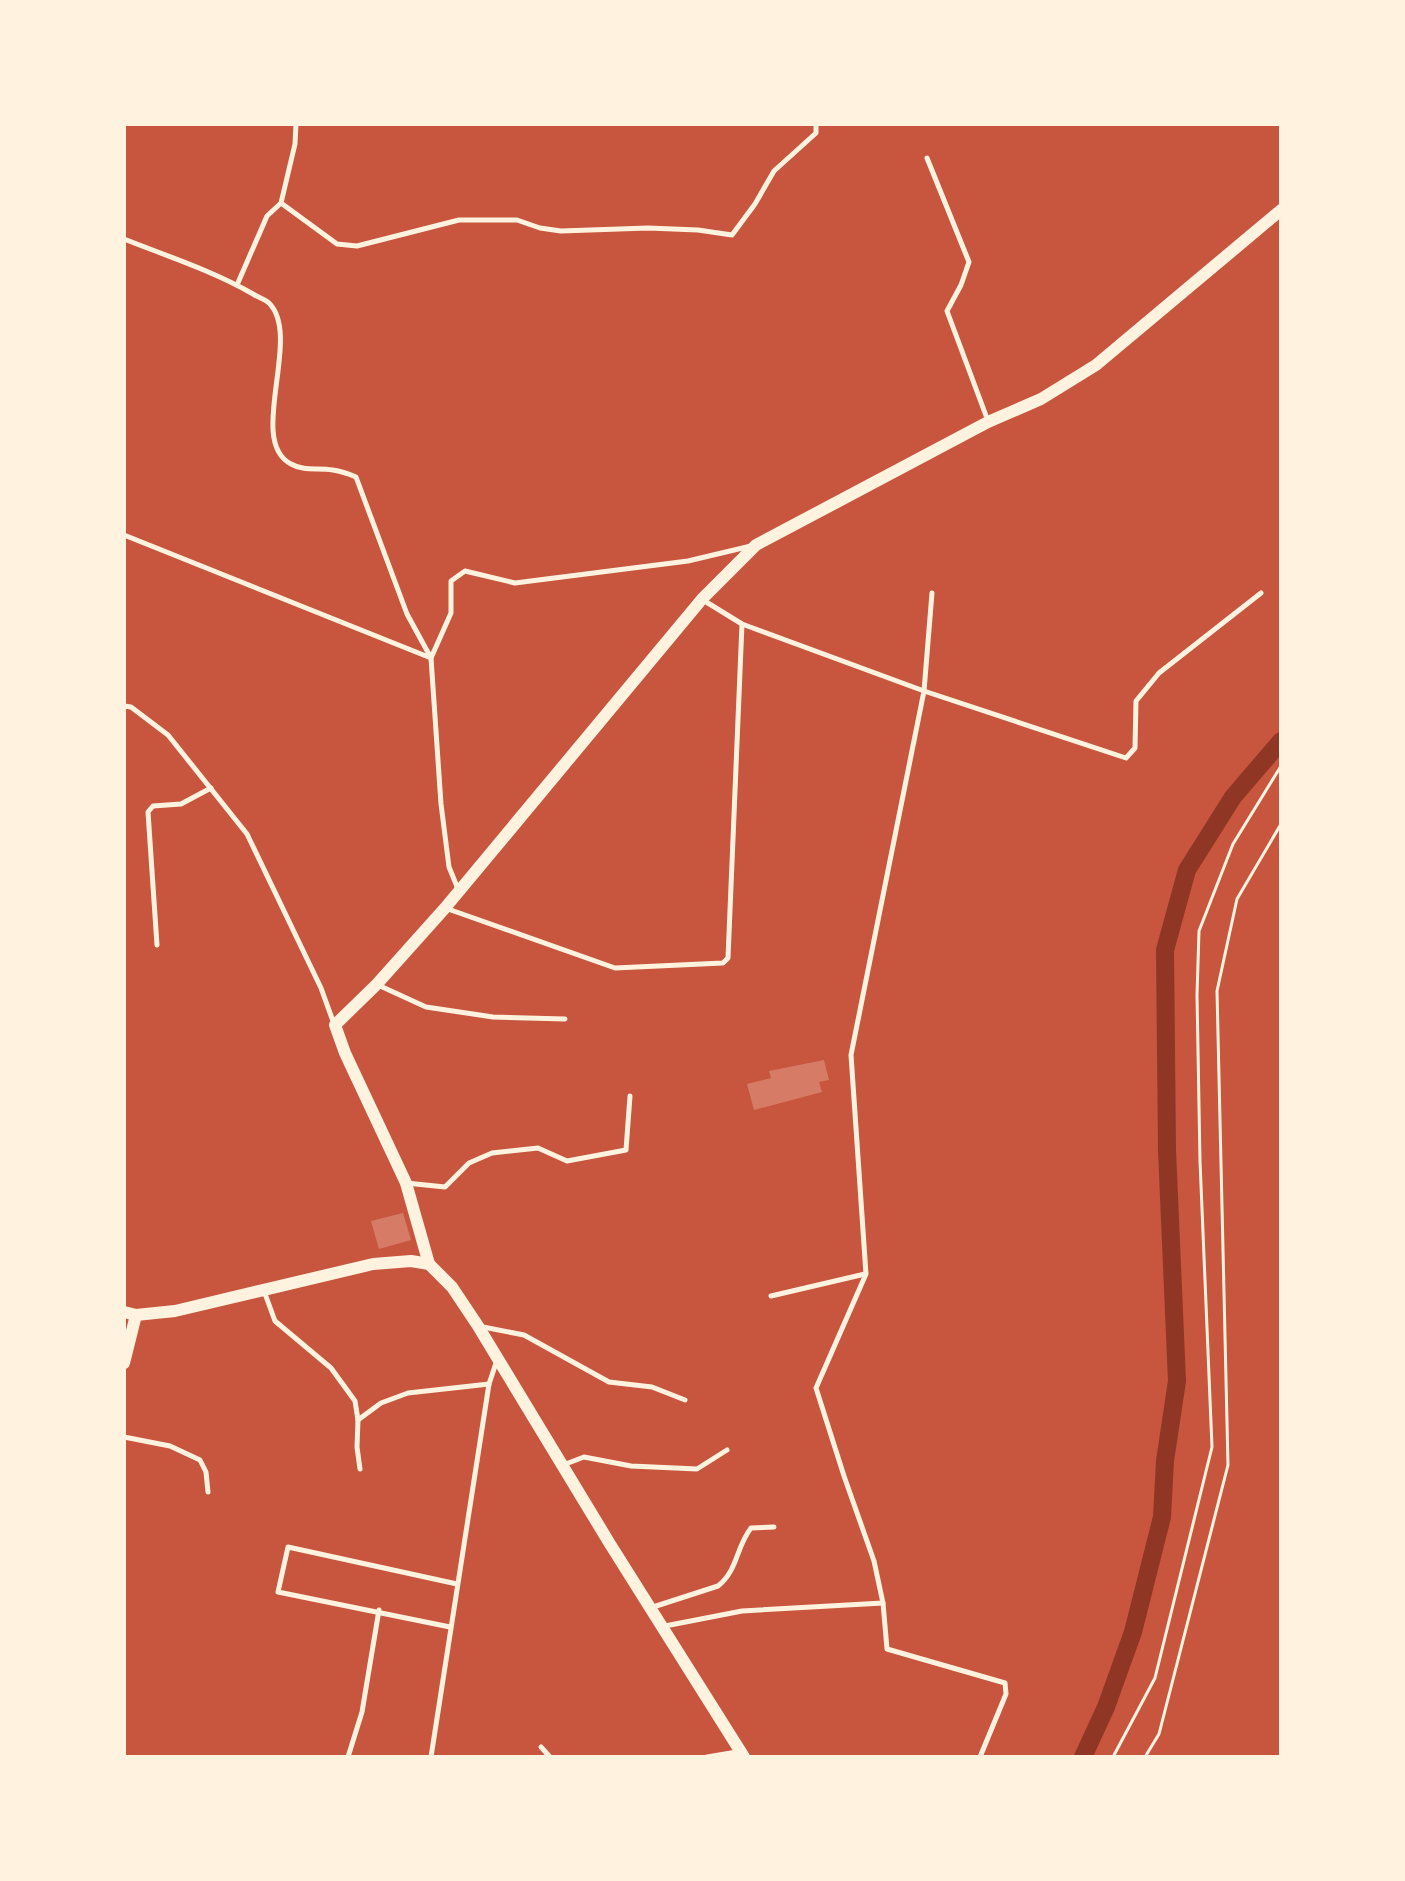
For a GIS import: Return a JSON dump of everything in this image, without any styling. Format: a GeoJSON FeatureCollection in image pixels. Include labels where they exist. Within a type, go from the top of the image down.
{"type":"FeatureCollection","features":[{"type":"Feature","properties":{"kind":"street"},"geometry":{"type":"LineString","coordinates":[[742,1754],[649,1608],[478,1326],[452,1287],[429,1264],[406,1183],[335,1025],[377,984],[445,908],[702,599],[756,545],[988,422],[1041,399],[1096,365],[1281,210]]}},
{"type":"Feature","properties":{"kind":"street"},"geometry":{"type":"LineString","coordinates":[[124,1363],[130,1313],[175,1311],[373,1264],[411,1261],[429,1264]]}},
{"type":"Feature","properties":{"kind":"lane"},"geometry":{"type":"LineString","coordinates":[[237,285],[267,216],[281,203],[295,144],[296,124]]}},
{"type":"Feature","properties":{"kind":"lane"},"geometry":{"type":"LineString","coordinates":[[281,203],[337,244],[357,246],[459,220],[517,220],[561,231],[648,228],[732,235],[774,171],[816,133],[816,124]]}},
{"type":"Feature","properties":{"kind":"lane"},"geometry":{"type":"LineString","coordinates":[[927,158],[969,262],[947,311],[988,422]]}},
{"type":"Feature","properties":{"kind":"lane"},"geometry":{"type":"LineString","coordinates":[[124,239],[237,285],[270,304],[278,321],[280,358],[273,406],[274,446],[289,464],[311,471],[331,469],[356,477],[407,614],[431,658],[441,804],[449,867],[459,891]]}},
{"type":"Feature","properties":{"kind":"lane"},"geometry":{"type":"LineString","coordinates":[[124,535],[431,658]]}},
{"type":"Feature","properties":{"kind":"lane"},"geometry":{"type":"LineString","coordinates":[[431,658],[451,613],[451,581],[465,571],[515,583],[688,561],[756,545]]}},
{"type":"Feature","properties":{"kind":"lane"},"geometry":{"type":"LineString","coordinates":[[932,593],[924,691],[851,1055],[866,1274],[816,1388],[874,1561],[883,1603],[887,1649],[1005,1683],[1006,1694],[980,1757]]}},
{"type":"Feature","properties":{"kind":"lane"},"geometry":{"type":"LineString","coordinates":[[702,599],[742,624],[924,691],[1126,758],[1135,748],[1136,701],[1159,673],[1261,593]]}},
{"type":"Feature","properties":{"kind":"lane"},"geometry":{"type":"LineString","coordinates":[[445,908],[615,968],[723,963],[728,958],[742,624]]}},
{"type":"Feature","properties":{"kind":"lane"},"geometry":{"type":"LineString","coordinates":[[124,706],[131,707],[168,735],[247,834],[321,988],[335,1025]]}},
{"type":"Feature","properties":{"kind":"lane"},"geometry":{"type":"LineString","coordinates":[[157,945],[148,812],[153,806],[181,804],[211,788]]}},
{"type":"Feature","properties":{"kind":"lane"},"geometry":{"type":"LineString","coordinates":[[377,984],[426,1007],[493,1017],[565,1019]]}},
{"type":"Feature","properties":{"kind":"lane"},"geometry":{"type":"LineString","coordinates":[[406,1183],[445,1187],[469,1163],[492,1153],[515,1149],[538,1148],[567,1161],[626,1150],[630,1096]]}},
{"type":"Feature","properties":{"kind":"lane"},"geometry":{"type":"LineString","coordinates":[[771,1296],[866,1274]]}},
{"type":"Feature","properties":{"kind":"lane"},"geometry":{"type":"LineString","coordinates":[[263,1290],[275,1321],[331,1368],[355,1401],[360,1469]]}},
{"type":"Feature","properties":{"kind":"lane"},"geometry":{"type":"LineString","coordinates":[[478,1326],[524,1335],[609,1382],[652,1387],[685,1400]]}},
{"type":"Feature","properties":{"kind":"lane"},"geometry":{"type":"LineString","coordinates":[[431,1757],[489,1384],[497,1359]]}},
{"type":"Feature","properties":{"kind":"lane"},"geometry":{"type":"LineString","coordinates":[[358,1420],[381,1403],[408,1393],[489,1384]]}},
{"type":"Feature","properties":{"kind":"lane"},"geometry":{"type":"LineString","coordinates":[[124,1437],[170,1446],[200,1460],[206,1472],[208,1492]]}},
{"type":"Feature","properties":{"kind":"lane"},"geometry":{"type":"LineString","coordinates":[[562,1465],[584,1457],[631,1466],[697,1469],[727,1450]]}},
{"type":"Feature","properties":{"kind":"lane"},"geometry":{"type":"LineString","coordinates":[[649,1608],[718,1586],[728,1578],[735,1566],[739,1548],[751,1528],[774,1527]]}},
{"type":"Feature","properties":{"kind":"lane"},"geometry":{"type":"LineString","coordinates":[[450,1627],[379,1610],[278,1592],[288,1547],[457,1584]]}},
{"type":"Feature","properties":{"kind":"lane"},"geometry":{"type":"LineString","coordinates":[[662,1627],[742,1611],[883,1603]]}},
{"type":"Feature","properties":{"kind":"lane"},"geometry":{"type":"LineString","coordinates":[[348,1757],[362,1712],[379,1610]]}},
{"type":"Feature","properties":{"kind":"lane"},"geometry":{"type":"LineString","coordinates":[[541,1747],[550,1757]]}},
{"type":"Feature","properties":{"kind":"lane"},"geometry":{"type":"LineString","coordinates":[[707,1757],[742,1754]]}},
{"type":"Feature","properties":{"kind":"path"},"geometry":{"type":"LineString","coordinates":[[1113,1757],[1155,1678],[1212,1447],[1200,1161],[1199,931],[1233,844],[1281,766]]}},
{"type":"Feature","properties":{"kind":"path"},"geometry":{"type":"LineString","coordinates":[[1145,1757],[1159,1734],[1228,1465],[1217,991],[1237,899],[1281,824]]}},
{"type":"Feature","properties":{"kind":"building"},"geometry":{"type":"Polygon","coordinates":[[[824,1060],[829,1080],[819,1082],[822,1092],[754,1110],[747,1084],[771,1078],[769,1071],[824,1060]]]}},
{"type":"Feature","properties":{"kind":"building"},"geometry":{"type":"Polygon","coordinates":[[[403,1213],[411,1240],[379,1249],[371,1221],[403,1213]]]}},
{"type":"Feature","properties":{"kind":"waterway"},"geometry":{"type":"LineString","coordinates":[[1083,1757],[1106,1707],[1133,1632],[1162,1517],[1165,1461],[1177,1381],[1167,1150],[1165,950],[1187,870],[1233,797],[1281,741]]}}]}
